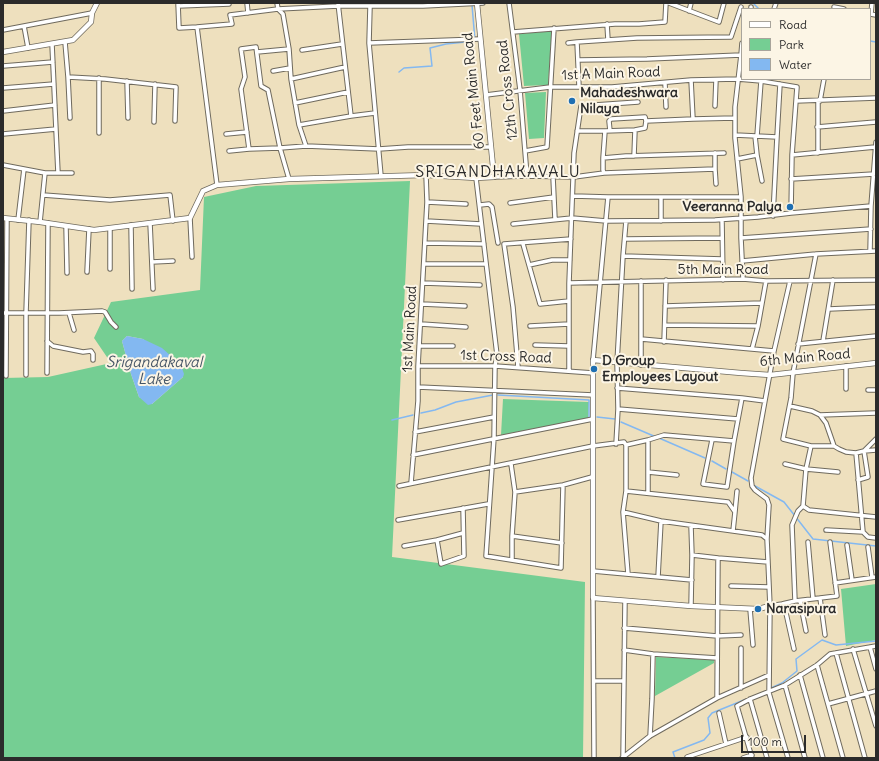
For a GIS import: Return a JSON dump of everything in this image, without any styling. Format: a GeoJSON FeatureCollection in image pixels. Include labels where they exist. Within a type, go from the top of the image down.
{"type":"FeatureCollection","features":[{"type":"Feature","properties":{"kind":"street"},"geometry":{"type":"LineString","coordinates":[[3,52],[73,40],[91,22],[92,13],[97,3]]}},
{"type":"Feature","properties":{"kind":"street"},"geometry":{"type":"LineString","coordinates":[[247,3],[248,13]]}},
{"type":"Feature","properties":{"kind":"street"},"geometry":{"type":"LineString","coordinates":[[278,3],[278,9],[283,14],[284,28],[289,49],[291,79],[299,125],[306,146]]}},
{"type":"Feature","properties":{"kind":"street"},"geometry":{"type":"LineString","coordinates":[[229,4],[178,5],[179,28],[232,24],[230,15],[278,9],[338,5],[370,7],[483,3]]}},
{"type":"Feature","properties":{"kind":"street","name":"12th Cross Road"},"geometry":{"type":"LineString","coordinates":[[509,3],[520,90],[527,176]]}},
{"type":"Feature","properties":{"kind":"street"},"geometry":{"type":"LineString","coordinates":[[513,32],[608,24],[665,22],[666,3]]}},
{"type":"Feature","properties":{"kind":"street"},"geometry":{"type":"LineString","coordinates":[[669,3],[719,22],[724,3]]}},
{"type":"Feature","properties":{"kind":"street"},"geometry":{"type":"LineString","coordinates":[[689,11],[691,3]]}},
{"type":"Feature","properties":{"kind":"street","name":"60 Feet Main Road"},"geometry":{"type":"LineString","coordinates":[[474,4],[476,39],[486,95],[494,177]]}},
{"type":"Feature","properties":{"kind":"street"},"geometry":{"type":"LineString","coordinates":[[338,5],[351,116]]}},
{"type":"Feature","properties":{"kind":"street"},"geometry":{"type":"LineString","coordinates":[[370,7],[369,43],[381,176]]}},
{"type":"Feature","properties":{"kind":"street"},"geometry":{"type":"LineString","coordinates":[[834,7],[839,8]]}},
{"type":"Feature","properties":{"kind":"street"},"geometry":{"type":"LineString","coordinates":[[568,43],[637,38],[730,37],[741,8]]}},
{"type":"Feature","properties":{"kind":"street"},"geometry":{"type":"LineString","coordinates":[[3,30],[92,13]]}},
{"type":"Feature","properties":{"kind":"street"},"geometry":{"type":"LineString","coordinates":[[608,24],[608,40]]}},
{"type":"Feature","properties":{"kind":"street"},"geometry":{"type":"LineString","coordinates":[[24,26],[28,48]]}},
{"type":"Feature","properties":{"kind":"street"},"geometry":{"type":"LineString","coordinates":[[197,27],[217,185]]}},
{"type":"Feature","properties":{"kind":"street"},"geometry":{"type":"LineString","coordinates":[[525,151],[547,147],[554,28]]}},
{"type":"Feature","properties":{"kind":"street"},"geometry":{"type":"LineString","coordinates":[[369,43],[476,39]]}},
{"type":"Feature","properties":{"kind":"street"},"geometry":{"type":"LineString","coordinates":[[65,42],[70,118]]}},
{"type":"Feature","properties":{"kind":"street"},"geometry":{"type":"LineString","coordinates":[[578,42],[579,86]]}},
{"type":"Feature","properties":{"kind":"street"},"geometry":{"type":"LineString","coordinates":[[52,44],[58,173]]}},
{"type":"Feature","properties":{"kind":"street"},"geometry":{"type":"LineString","coordinates":[[302,50],[342,44]]}},
{"type":"Feature","properties":{"kind":"street"},"geometry":{"type":"LineString","coordinates":[[249,149],[241,89],[245,77],[242,49],[256,47],[261,86],[268,90],[280,148],[289,179]]}},
{"type":"Feature","properties":{"kind":"street"},"geometry":{"type":"LineString","coordinates":[[257,52],[289,49]]}},
{"type":"Feature","properties":{"kind":"street"},"geometry":{"type":"LineString","coordinates":[[578,60],[741,55],[735,118],[735,135],[736,159],[741,198],[743,279]]}},
{"type":"Feature","properties":{"kind":"street"},"geometry":{"type":"LineString","coordinates":[[3,66],[53,62]]}},
{"type":"Feature","properties":{"kind":"street"},"geometry":{"type":"LineString","coordinates":[[291,79],[345,66]]}},
{"type":"Feature","properties":{"kind":"street"},"geometry":{"type":"LineString","coordinates":[[273,71],[290,68]]}},
{"type":"Feature","properties":{"kind":"street"},"geometry":{"type":"LineString","coordinates":[[68,77],[98,78],[176,87],[176,121]]}},
{"type":"Feature","properties":{"kind":"street"},"geometry":{"type":"LineString","coordinates":[[98,78],[99,133]]}},
{"type":"Feature","properties":{"kind":"street","name":"1st A Main Road"},"geometry":{"type":"LineString","coordinates":[[486,95],[550,87],[612,87],[691,80],[741,79]]}},
{"type":"Feature","properties":{"kind":"street"},"geometry":{"type":"LineString","coordinates":[[691,80],[693,119]]}},
{"type":"Feature","properties":{"kind":"street"},"geometry":{"type":"LineString","coordinates":[[715,106],[716,80]]}},
{"type":"Feature","properties":{"kind":"street"},"geometry":{"type":"LineString","coordinates":[[761,80],[756,136],[757,154],[762,181]]}},
{"type":"Feature","properties":{"kind":"street","name":"1st A Main Road"},"geometry":{"type":"LineString","coordinates":[[761,80],[797,86],[796,101]]}},
{"type":"Feature","properties":{"kind":"street"},"geometry":{"type":"LineString","coordinates":[[818,153],[817,127],[819,101],[824,80]]}},
{"type":"Feature","properties":{"kind":"street"},"geometry":{"type":"LineString","coordinates":[[127,81],[128,118]]}},
{"type":"Feature","properties":{"kind":"street"},"geometry":{"type":"LineString","coordinates":[[665,83],[666,107]]}},
{"type":"Feature","properties":{"kind":"street"},"geometry":{"type":"LineString","coordinates":[[3,88],[54,84]]}},
{"type":"Feature","properties":{"kind":"street"},"geometry":{"type":"LineString","coordinates":[[154,122],[155,84]]}},
{"type":"Feature","properties":{"kind":"street"},"geometry":{"type":"LineString","coordinates":[[773,216],[780,84]]}},
{"type":"Feature","properties":{"kind":"street"},"geometry":{"type":"LineString","coordinates":[[295,102],[348,92]]}},
{"type":"Feature","properties":{"kind":"street"},"geometry":{"type":"LineString","coordinates":[[791,213],[792,155],[796,101],[876,98]]}},
{"type":"Feature","properties":{"kind":"street"},"geometry":{"type":"LineString","coordinates":[[569,370],[569,283],[574,153],[581,106],[638,102]]}},
{"type":"Feature","properties":{"kind":"street"},"geometry":{"type":"LineString","coordinates":[[3,111],[55,105]]}},
{"type":"Feature","properties":{"kind":"street"},"geometry":{"type":"LineString","coordinates":[[299,125],[375,113]]}},
{"type":"Feature","properties":{"kind":"street"},"geometry":{"type":"LineString","coordinates":[[577,132],[610,131],[635,130],[645,128],[645,117],[611,119],[609,121],[610,131]]}},
{"type":"Feature","properties":{"kind":"street"},"geometry":{"type":"LineString","coordinates":[[646,121],[735,118]]}},
{"type":"Feature","properties":{"kind":"street"},"geometry":{"type":"LineString","coordinates":[[817,127],[876,122]]}},
{"type":"Feature","properties":{"kind":"street"},"geometry":{"type":"LineString","coordinates":[[3,134],[56,129]]}},
{"type":"Feature","properties":{"kind":"street"},"geometry":{"type":"LineString","coordinates":[[634,156],[635,130]]}},
{"type":"Feature","properties":{"kind":"street"},"geometry":{"type":"LineString","coordinates":[[604,173],[603,158],[605,131]]}},
{"type":"Feature","properties":{"kind":"street"},"geometry":{"type":"LineString","coordinates":[[226,134],[247,132]]}},
{"type":"Feature","properties":{"kind":"street"},"geometry":{"type":"LineString","coordinates":[[735,135],[777,137]]}},
{"type":"Feature","properties":{"kind":"street"},"geometry":{"type":"LineString","coordinates":[[870,251],[871,206],[876,142]]}},
{"type":"Feature","properties":{"kind":"street"},"geometry":{"type":"LineString","coordinates":[[229,151],[306,146],[379,149],[408,147],[491,146]]}},
{"type":"Feature","properties":{"kind":"street"},"geometry":{"type":"LineString","coordinates":[[792,155],[875,147]]}},
{"type":"Feature","properties":{"kind":"street"},"geometry":{"type":"LineString","coordinates":[[714,153],[716,184]]}},
{"type":"Feature","properties":{"kind":"street"},"geometry":{"type":"LineString","coordinates":[[603,158],[724,153]]}},
{"type":"Feature","properties":{"kind":"street"},"geometry":{"type":"LineString","coordinates":[[736,159],[757,154]]}},
{"type":"Feature","properties":{"kind":"street"},"geometry":{"type":"LineString","coordinates":[[3,165],[45,173],[72,173]]}},
{"type":"Feature","properties":{"kind":"street"},"geometry":{"type":"LineString","coordinates":[[18,220],[24,169]]}},
{"type":"Feature","properties":{"kind":"street"},"geometry":{"type":"LineString","coordinates":[[192,256],[190,218],[202,191],[217,185],[289,179],[381,176],[426,175],[476,178],[527,176],[574,177],[604,173],[715,169]]}},
{"type":"Feature","properties":{"kind":"street"},"geometry":{"type":"LineString","coordinates":[[40,222],[45,173]]}},
{"type":"Feature","properties":{"kind":"street"},"geometry":{"type":"LineString","coordinates":[[791,179],[874,174]]}},
{"type":"Feature","properties":{"kind":"street","name":"1st Main Road"},"geometry":{"type":"LineString","coordinates":[[411,483],[418,401],[418,366],[427,202],[426,175]]}},
{"type":"Feature","properties":{"kind":"street"},"geometry":{"type":"LineString","coordinates":[[554,177],[555,219]]}},
{"type":"Feature","properties":{"kind":"street"},"geometry":{"type":"LineString","coordinates":[[476,178],[497,355],[494,390],[494,438],[488,504],[486,556],[561,568],[563,485]]}},
{"type":"Feature","properties":{"kind":"street"},"geometry":{"type":"LineString","coordinates":[[43,194],[110,200],[170,195],[173,221]]}},
{"type":"Feature","properties":{"kind":"street"},"geometry":{"type":"LineString","coordinates":[[573,196],[741,198]]}},
{"type":"Feature","properties":{"kind":"street"},"geometry":{"type":"LineString","coordinates":[[510,203],[554,197]]}},
{"type":"Feature","properties":{"kind":"street"},"geometry":{"type":"LineString","coordinates":[[594,758],[592,476],[593,360],[608,197]]}},
{"type":"Feature","properties":{"kind":"street"},"geometry":{"type":"LineString","coordinates":[[661,197],[661,221]]}},
{"type":"Feature","properties":{"kind":"street"},"geometry":{"type":"LineString","coordinates":[[427,202],[466,204]]}},
{"type":"Feature","properties":{"kind":"street"},"geometry":{"type":"LineString","coordinates":[[480,205],[489,204],[492,207],[498,243]]}},
{"type":"Feature","properties":{"kind":"street"},"geometry":{"type":"LineString","coordinates":[[513,224],[572,218],[606,222],[722,220],[871,206]]}},
{"type":"Feature","properties":{"kind":"street"},"geometry":{"type":"LineString","coordinates":[[6,376],[5,218],[89,229],[131,226],[190,218]]}},
{"type":"Feature","properties":{"kind":"street"},"geometry":{"type":"LineString","coordinates":[[26,375],[29,220]]}},
{"type":"Feature","properties":{"kind":"street"},"geometry":{"type":"LineString","coordinates":[[722,220],[721,238],[723,280]]}},
{"type":"Feature","properties":{"kind":"street"},"geometry":{"type":"LineString","coordinates":[[426,221],[481,224]]}},
{"type":"Feature","properties":{"kind":"street"},"geometry":{"type":"LineString","coordinates":[[616,444],[618,409],[617,363],[626,221]]}},
{"type":"Feature","properties":{"kind":"street"},"geometry":{"type":"LineString","coordinates":[[47,373],[48,223]]}},
{"type":"Feature","properties":{"kind":"street"},"geometry":{"type":"LineString","coordinates":[[150,223],[153,289]]}},
{"type":"Feature","properties":{"kind":"street"},"geometry":{"type":"LineString","coordinates":[[66,226],[67,273]]}},
{"type":"Feature","properties":{"kind":"street"},"geometry":{"type":"LineString","coordinates":[[131,226],[132,289]]}},
{"type":"Feature","properties":{"kind":"street"},"geometry":{"type":"LineString","coordinates":[[110,228],[110,269]]}},
{"type":"Feature","properties":{"kind":"street"},"geometry":{"type":"LineString","coordinates":[[87,272],[89,229]]}},
{"type":"Feature","properties":{"kind":"street"},"geometry":{"type":"LineString","coordinates":[[741,238],[871,229]]}},
{"type":"Feature","properties":{"kind":"street"},"geometry":{"type":"LineString","coordinates":[[624,239],[721,238]]}},
{"type":"Feature","properties":{"kind":"street"},"geometry":{"type":"LineString","coordinates":[[518,367],[513,307],[504,244],[523,244],[571,239]]}},
{"type":"Feature","properties":{"kind":"street"},"geometry":{"type":"LineString","coordinates":[[425,243],[484,244]]}},
{"type":"Feature","properties":{"kind":"street"},"geometry":{"type":"LineString","coordinates":[[523,244],[540,304],[569,301]]}},
{"type":"Feature","properties":{"kind":"street"},"geometry":{"type":"LineString","coordinates":[[742,261],[816,254],[876,251]]}},
{"type":"Feature","properties":{"kind":"street"},"geometry":{"type":"LineString","coordinates":[[816,254],[798,344],[793,373],[790,406],[783,439],[811,446],[834,446],[846,452],[856,453],[864,450],[876,450]]}},
{"type":"Feature","properties":{"kind":"street"},"geometry":{"type":"LineString","coordinates":[[623,256],[722,259]]}},
{"type":"Feature","properties":{"kind":"street"},"geometry":{"type":"LineString","coordinates":[[529,265],[552,260],[570,260]]}},
{"type":"Feature","properties":{"kind":"street"},"geometry":{"type":"LineString","coordinates":[[152,262],[173,261]]}},
{"type":"Feature","properties":{"kind":"street"},"geometry":{"type":"LineString","coordinates":[[424,264],[486,264]]}},
{"type":"Feature","properties":{"kind":"street","name":"5th Main Road"},"geometry":{"type":"LineString","coordinates":[[569,283],[743,279],[766,281],[876,280]]}},
{"type":"Feature","properties":{"kind":"street"},"geometry":{"type":"LineString","coordinates":[[664,342],[666,280]]}},
{"type":"Feature","properties":{"kind":"street"},"geometry":{"type":"LineString","coordinates":[[823,341],[833,280]]}},
{"type":"Feature","properties":{"kind":"street"},"geometry":{"type":"LineString","coordinates":[[640,365],[641,281]]}},
{"type":"Feature","properties":{"kind":"street"},"geometry":{"type":"LineString","coordinates":[[752,349],[758,326],[766,281]]}},
{"type":"Feature","properties":{"kind":"street"},"geometry":{"type":"LineString","coordinates":[[788,758],[769,692],[770,606],[767,539],[769,505],[767,499],[752,486],[751,478],[774,351],[790,281]]}},
{"type":"Feature","properties":{"kind":"street"},"geometry":{"type":"LineString","coordinates":[[423,284],[480,285]]}},
{"type":"Feature","properties":{"kind":"street"},"geometry":{"type":"LineString","coordinates":[[665,306],[762,303]]}},
{"type":"Feature","properties":{"kind":"street"},"geometry":{"type":"LineString","coordinates":[[422,304],[465,306]]}},
{"type":"Feature","properties":{"kind":"street"},"geometry":{"type":"LineString","coordinates":[[829,309],[876,307]]}},
{"type":"Feature","properties":{"kind":"street"},"geometry":{"type":"LineString","coordinates":[[5,313],[102,311],[105,312],[116,328]]}},
{"type":"Feature","properties":{"kind":"street"},"geometry":{"type":"LineString","coordinates":[[69,312],[74,330]]}},
{"type":"Feature","properties":{"kind":"street"},"geometry":{"type":"LineString","coordinates":[[421,324],[466,327]]}},
{"type":"Feature","properties":{"kind":"street"},"geometry":{"type":"LineString","coordinates":[[530,326],[569,324]]}},
{"type":"Feature","properties":{"kind":"street"},"geometry":{"type":"LineString","coordinates":[[665,325],[758,326]]}},
{"type":"Feature","properties":{"kind":"street"},"geometry":{"type":"LineString","coordinates":[[798,344],[876,336]]}},
{"type":"Feature","properties":{"kind":"street"},"geometry":{"type":"LineString","coordinates":[[641,339],[774,351]]}},
{"type":"Feature","properties":{"kind":"street"},"geometry":{"type":"LineString","coordinates":[[47,341],[53,346],[83,352],[91,351],[93,354],[93,360]]}},
{"type":"Feature","properties":{"kind":"street"},"geometry":{"type":"LineString","coordinates":[[535,345],[569,346]]}},
{"type":"Feature","properties":{"kind":"street"},"geometry":{"type":"LineString","coordinates":[[419,346],[453,346]]}},
{"type":"Feature","properties":{"kind":"street","name":"6th Main Road"},"geometry":{"type":"LineString","coordinates":[[593,360],[770,375],[876,362]]}},
{"type":"Feature","properties":{"kind":"street","name":"1st Cross Road"},"geometry":{"type":"LineString","coordinates":[[418,366],[495,366],[569,370],[593,373]]}},
{"type":"Feature","properties":{"kind":"street"},"geometry":{"type":"LineString","coordinates":[[846,366],[846,388]]}},
{"type":"Feature","properties":{"kind":"street"},"geometry":{"type":"LineString","coordinates":[[418,387],[593,395]]}},
{"type":"Feature","properties":{"kind":"street"},"geometry":{"type":"LineString","coordinates":[[617,388],[766,401]]}},
{"type":"Feature","properties":{"kind":"street"},"geometry":{"type":"LineString","coordinates":[[868,390],[876,390]]}},
{"type":"Feature","properties":{"kind":"street"},"geometry":{"type":"LineString","coordinates":[[712,440],[703,484],[726,487],[742,398]]}},
{"type":"Feature","properties":{"kind":"street"},"geometry":{"type":"LineString","coordinates":[[790,406],[812,412],[820,416],[826,423],[834,446]]}},
{"type":"Feature","properties":{"kind":"street"},"geometry":{"type":"LineString","coordinates":[[618,409],[738,419]]}},
{"type":"Feature","properties":{"kind":"street"},"geometry":{"type":"LineString","coordinates":[[820,416],[876,413]]}},
{"type":"Feature","properties":{"kind":"street"},"geometry":{"type":"LineString","coordinates":[[415,432],[494,417]]}},
{"type":"Feature","properties":{"kind":"street"},"geometry":{"type":"LineString","coordinates":[[413,455],[593,419]]}},
{"type":"Feature","properties":{"kind":"street"},"geometry":{"type":"LineString","coordinates":[[399,486],[593,446],[624,442],[626,445],[664,435],[734,441]]}},
{"type":"Feature","properties":{"kind":"street"},"geometry":{"type":"LineString","coordinates":[[864,450],[876,439]]}},
{"type":"Feature","properties":{"kind":"street"},"geometry":{"type":"LineString","coordinates":[[648,440],[648,493]]}},
{"type":"Feature","properties":{"kind":"street"},"geometry":{"type":"LineString","coordinates":[[626,445],[626,491],[623,512],[628,574]]}},
{"type":"Feature","properties":{"kind":"street"},"geometry":{"type":"LineString","coordinates":[[795,601],[792,525],[794,519],[803,506],[806,469],[811,446]]}},
{"type":"Feature","properties":{"kind":"street"},"geometry":{"type":"LineString","coordinates":[[858,480],[868,477],[864,450]]}},
{"type":"Feature","properties":{"kind":"street"},"geometry":{"type":"LineString","coordinates":[[856,453],[863,532],[868,537],[876,538]]}},
{"type":"Feature","properties":{"kind":"street"},"geometry":{"type":"LineString","coordinates":[[511,464],[515,492],[512,559]]}},
{"type":"Feature","properties":{"kind":"street"},"geometry":{"type":"LineString","coordinates":[[784,464],[806,469],[838,472]]}},
{"type":"Feature","properties":{"kind":"street"},"geometry":{"type":"LineString","coordinates":[[648,472],[677,475]]}},
{"type":"Feature","properties":{"kind":"street"},"geometry":{"type":"LineString","coordinates":[[515,492],[563,485],[592,476]]}},
{"type":"Feature","properties":{"kind":"street"},"geometry":{"type":"LineString","coordinates":[[626,491],[728,502],[735,512]]}},
{"type":"Feature","properties":{"kind":"street"},"geometry":{"type":"LineString","coordinates":[[733,531],[736,491]]}},
{"type":"Feature","properties":{"kind":"street"},"geometry":{"type":"LineString","coordinates":[[398,520],[488,504]]}},
{"type":"Feature","properties":{"kind":"street"},"geometry":{"type":"LineString","coordinates":[[803,506],[809,510],[876,517]]}},
{"type":"Feature","properties":{"kind":"street"},"geometry":{"type":"LineString","coordinates":[[437,540],[441,564],[464,556],[463,508]]}},
{"type":"Feature","properties":{"kind":"street"},"geometry":{"type":"LineString","coordinates":[[623,512],[691,526],[762,535],[767,539]]}},
{"type":"Feature","properties":{"kind":"street"},"geometry":{"type":"LineString","coordinates":[[658,577],[661,521]]}},
{"type":"Feature","properties":{"kind":"street"},"geometry":{"type":"LineString","coordinates":[[691,526],[691,606]]}},
{"type":"Feature","properties":{"kind":"street"},"geometry":{"type":"LineString","coordinates":[[826,530],[863,532]]}},
{"type":"Feature","properties":{"kind":"street"},"geometry":{"type":"LineString","coordinates":[[404,546],[464,533]]}},
{"type":"Feature","properties":{"kind":"street"},"geometry":{"type":"LineString","coordinates":[[512,536],[562,543]]}},
{"type":"Feature","properties":{"kind":"street"},"geometry":{"type":"LineString","coordinates":[[808,542],[814,599]]}},
{"type":"Feature","properties":{"kind":"street"},"geometry":{"type":"LineString","coordinates":[[593,598],[691,606],[758,609],[800,600],[837,596],[830,542]]}},
{"type":"Feature","properties":{"kind":"street"},"geometry":{"type":"LineString","coordinates":[[847,545],[852,580]]}},
{"type":"Feature","properties":{"kind":"street"},"geometry":{"type":"LineString","coordinates":[[835,583],[874,577],[868,547]]}},
{"type":"Feature","properties":{"kind":"street"},"geometry":{"type":"LineString","coordinates":[[692,555],[768,562]]}},
{"type":"Feature","properties":{"kind":"street"},"geometry":{"type":"LineString","coordinates":[[717,698],[716,658],[718,558]]}},
{"type":"Feature","properties":{"kind":"street"},"geometry":{"type":"LineString","coordinates":[[593,571],[692,580]]}},
{"type":"Feature","properties":{"kind":"street"},"geometry":{"type":"LineString","coordinates":[[731,586],[769,586]]}},
{"type":"Feature","properties":{"kind":"street"},"geometry":{"type":"LineString","coordinates":[[820,598],[825,635]]}},
{"type":"Feature","properties":{"kind":"street"},"geometry":{"type":"LineString","coordinates":[[800,600],[806,632]]}},
{"type":"Feature","properties":{"kind":"street"},"geometry":{"type":"LineString","coordinates":[[623,758],[625,601]]}},
{"type":"Feature","properties":{"kind":"street"},"geometry":{"type":"LineString","coordinates":[[784,604],[794,649]]}},
{"type":"Feature","properties":{"kind":"street"},"geometry":{"type":"LineString","coordinates":[[750,609],[753,645]]}},
{"type":"Feature","properties":{"kind":"street"},"geometry":{"type":"LineString","coordinates":[[624,628],[717,636],[741,635]]}},
{"type":"Feature","properties":{"kind":"street"},"geometry":{"type":"LineString","coordinates":[[743,758],[752,757],[737,706],[750,699],[785,685],[817,665],[827,655],[876,646]]}},
{"type":"Feature","properties":{"kind":"street"},"geometry":{"type":"LineString","coordinates":[[870,647],[876,669]]}},
{"type":"Feature","properties":{"kind":"street"},"geometry":{"type":"LineString","coordinates":[[741,648],[741,688]]}},
{"type":"Feature","properties":{"kind":"street"},"geometry":{"type":"LineString","coordinates":[[624,650],[653,654],[716,658]]}},
{"type":"Feature","properties":{"kind":"street"},"geometry":{"type":"LineString","coordinates":[[853,650],[876,725]]}},
{"type":"Feature","properties":{"kind":"street"},"geometry":{"type":"LineString","coordinates":[[836,653],[865,758]]}},
{"type":"Feature","properties":{"kind":"street"},"geometry":{"type":"LineString","coordinates":[[650,736],[653,654]]}},
{"type":"Feature","properties":{"kind":"street"},"geometry":{"type":"LineString","coordinates":[[817,665],[843,758]]}},
{"type":"Feature","properties":{"kind":"street"},"geometry":{"type":"LineString","coordinates":[[800,675],[823,758]]}},
{"type":"Feature","properties":{"kind":"street"},"geometry":{"type":"LineString","coordinates":[[623,758],[650,736],[717,698],[769,676]]}},
{"type":"Feature","properties":{"kind":"street"},"geometry":{"type":"LineString","coordinates":[[594,681],[624,681]]}},
{"type":"Feature","properties":{"kind":"street"},"geometry":{"type":"LineString","coordinates":[[785,685],[805,758]]}},
{"type":"Feature","properties":{"kind":"street"},"geometry":{"type":"LineString","coordinates":[[828,704],[876,691]]}},
{"type":"Feature","properties":{"kind":"street"},"geometry":{"type":"LineString","coordinates":[[750,699],[767,758]]}},
{"type":"Feature","properties":{"kind":"street"},"geometry":{"type":"LineString","coordinates":[[719,713],[726,744]]}},
{"type":"Feature","properties":{"kind":"street"},"geometry":{"type":"LineString","coordinates":[[687,758],[747,737]]}},
{"type":"Feature","properties":{"kind":"green space"},"geometry":{"type":"Polygon","coordinates":[[[552,31],[548,85],[524,86],[519,34],[552,31]]]}},
{"type":"Feature","properties":{"kind":"green space"},"geometry":{"type":"Polygon","coordinates":[[[546,92],[544,138],[529,139],[525,93],[546,92]]]}},
{"type":"Feature","properties":{"kind":"green space"},"geometry":{"type":"Polygon","coordinates":[[[410,181],[392,557],[585,582],[583,758],[3,758],[3,378],[48,377],[111,363],[94,338],[111,302],[200,290],[204,197],[256,186],[410,181]],[[127,336],[122,341],[139,397],[152,404],[183,377],[143,339],[127,336]]]}},
{"type":"Feature","properties":{"kind":"green space"},"geometry":{"type":"Polygon","coordinates":[[[503,399],[589,402],[588,418],[501,435],[503,399]]]}},
{"type":"Feature","properties":{"kind":"green space"},"geometry":{"type":"Polygon","coordinates":[[[876,584],[876,640],[846,646],[841,589],[876,584]]]}},
{"type":"Feature","properties":{"kind":"green space"},"geometry":{"type":"Polygon","coordinates":[[[656,657],[714,660],[714,663],[655,696],[656,657]]]}},
{"type":"Feature","properties":{"kind":"water","name":"Srigandakaval Lake"},"geometry":{"type":"Polygon","coordinates":[[[127,336],[143,339],[162,348],[181,365],[184,374],[183,377],[152,404],[148,405],[139,397],[122,341],[127,336]]]}},
{"type":"Feature","properties":{"kind":"waterway"},"geometry":{"type":"LineString","coordinates":[[753,3],[758,8]]}},
{"type":"Feature","properties":{"kind":"waterway"},"geometry":{"type":"LineString","coordinates":[[399,72],[404,68],[432,66],[430,48],[446,44],[475,41],[472,5]]}},
{"type":"Feature","properties":{"kind":"waterway"},"geometry":{"type":"LineString","coordinates":[[871,41],[876,42]]}},
{"type":"Feature","properties":{"kind":"waterway"},"geometry":{"type":"LineString","coordinates":[[421,413],[435,410],[456,402],[493,395]]}},
{"type":"Feature","properties":{"kind":"waterway"},"geometry":{"type":"LineString","coordinates":[[498,395],[589,400],[589,417]]}},
{"type":"Feature","properties":{"kind":"waterway"},"geometry":{"type":"LineString","coordinates":[[392,420],[413,415]]}},
{"type":"Feature","properties":{"kind":"waterway"},"geometry":{"type":"LineString","coordinates":[[597,417],[615,419]]}},
{"type":"Feature","properties":{"kind":"waterway"},"geometry":{"type":"LineString","coordinates":[[621,422],[656,437]]}},
{"type":"Feature","properties":{"kind":"waterway"},"geometry":{"type":"LineString","coordinates":[[659,438],[705,458]]}},
{"type":"Feature","properties":{"kind":"waterway"},"geometry":{"type":"LineString","coordinates":[[712,461],[726,469]]}},
{"type":"Feature","properties":{"kind":"waterway"},"geometry":{"type":"LineString","coordinates":[[732,472],[748,481]]}},
{"type":"Feature","properties":{"kind":"waterway"},"geometry":{"type":"LineString","coordinates":[[755,486],[784,502],[813,539],[876,546]]}},
{"type":"Feature","properties":{"kind":"waterway"},"geometry":{"type":"LineString","coordinates":[[769,689],[782,683],[797,671],[796,659],[822,640],[836,645],[876,641]]}},
{"type":"Feature","properties":{"kind":"waterway"},"geometry":{"type":"LineString","coordinates":[[675,758],[673,752],[704,740],[710,733],[708,718],[712,713],[744,700]]}},
{"type":"Feature","properties":{"kind":"place","name":"Mahadeshwara Nilaya"},"geometry":{"type":"Point","coordinates":[572,101]}},
{"type":"Feature","properties":{"kind":"place","name":"Veeranna Palya"},"geometry":{"type":"Point","coordinates":[790,207]}},
{"type":"Feature","properties":{"kind":"place","name":"D Group Employees Layout"},"geometry":{"type":"Point","coordinates":[594,369]}},
{"type":"Feature","properties":{"kind":"place","name":"Narasipura"},"geometry":{"type":"Point","coordinates":[758,609]}},
{"type":"Feature","properties":{"kind":"district","name":"SRIGANDHAKAVALU"},"geometry":{"type":"Point","coordinates":[498,172]}}]}
